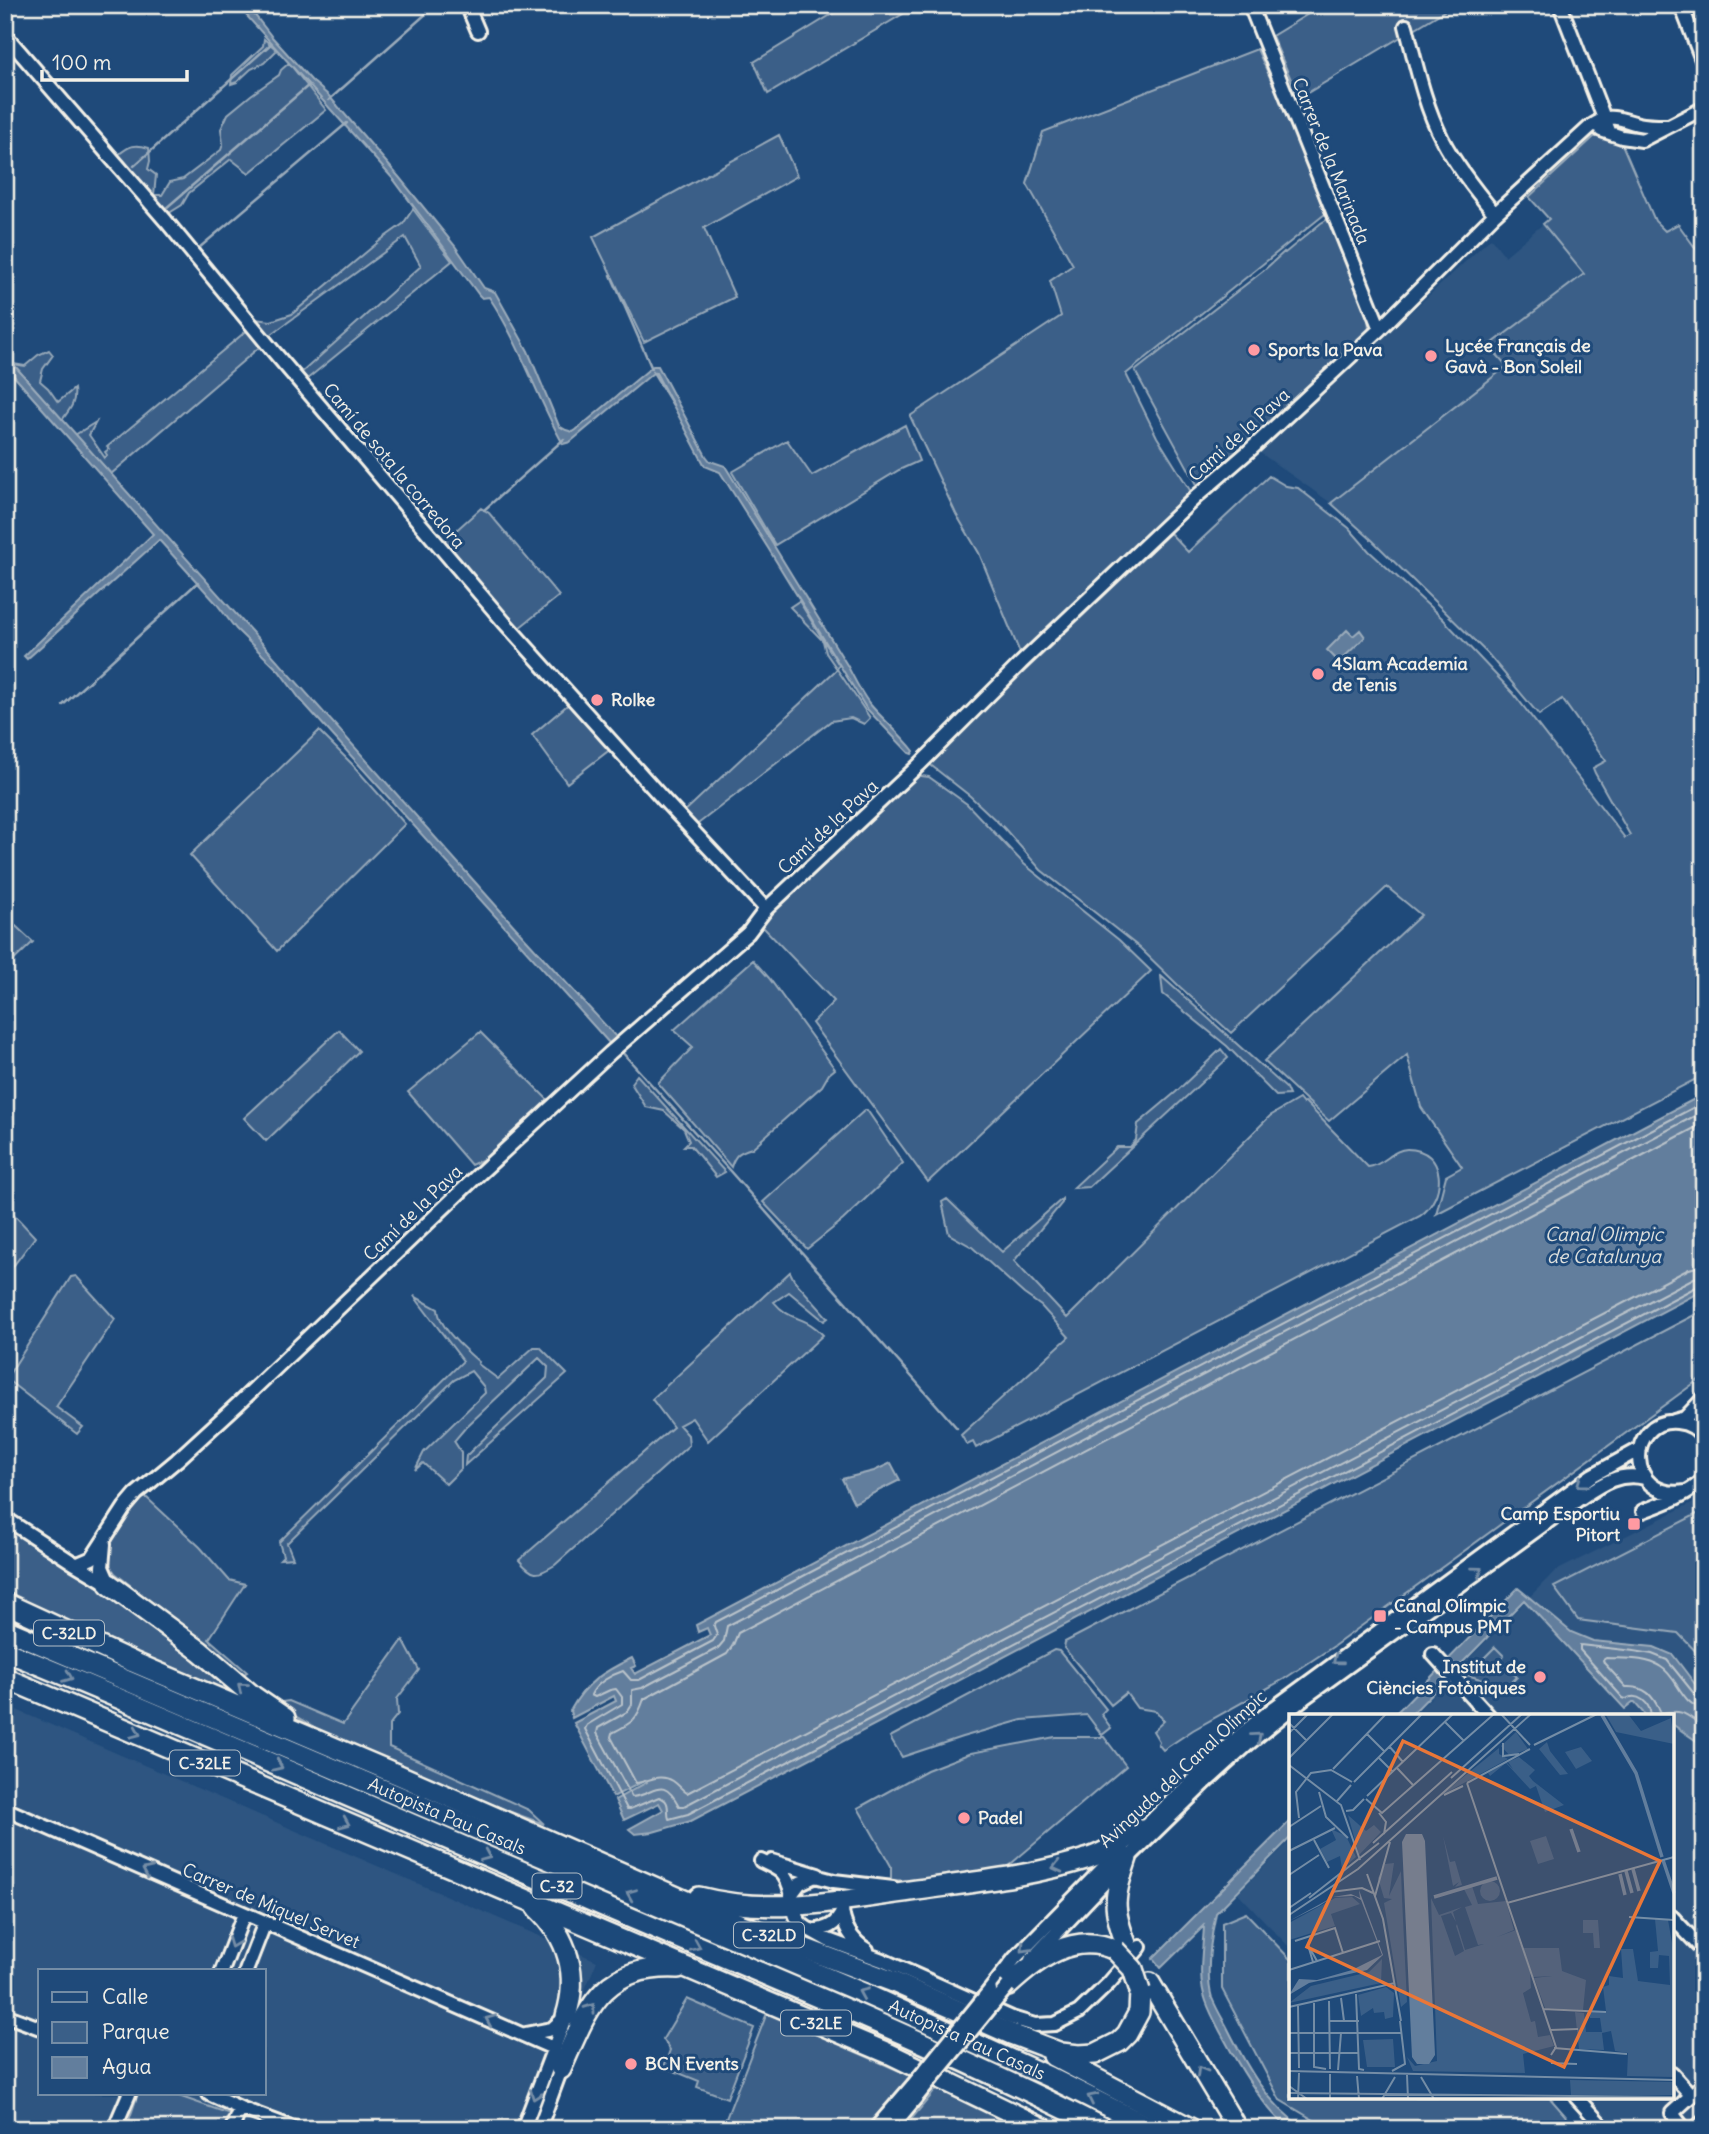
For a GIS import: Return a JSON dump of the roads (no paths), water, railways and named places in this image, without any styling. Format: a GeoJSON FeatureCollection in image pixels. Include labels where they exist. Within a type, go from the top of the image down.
{"type":"FeatureCollection","features":[{"type":"Feature","properties":{"kind":"highway"},"geometry":{"type":"LineString","coordinates":[[109,1584],[200,1651],[253,1696],[317,1740]]}},
{"type":"Feature","properties":{"kind":"highway","name":"C-32LD"},"geometry":{"type":"LineString","coordinates":[[5,1603],[134,1662],[734,1922],[891,1981],[1011,2034],[1192,2129]]}},
{"type":"Feature","properties":{"kind":"highway"},"geometry":{"type":"LineString","coordinates":[[5,1615],[155,1693]]}},
{"type":"Feature","properties":{"kind":"highway","name":"Autopista Pau Casals"},"geometry":{"type":"LineString","coordinates":[[5,1629],[863,1993],[1049,2077],[1153,2129]]}},
{"type":"Feature","properties":{"kind":"highway","name":"Autopista Pau Casals"},"geometry":{"type":"LineString","coordinates":[[5,1651],[130,1702],[860,2016],[1048,2100],[1105,2129]]}},
{"type":"Feature","properties":{"kind":"highway","name":"C-32LE"},"geometry":{"type":"LineString","coordinates":[[5,1678],[890,2054],[1045,2129]]}},
{"type":"Feature","properties":{"kind":"highway"},"geometry":{"type":"LineString","coordinates":[[631,1876],[714,1901],[752,1906],[792,1900],[842,1906],[921,1889],[1002,1878],[1056,1867],[1092,1857],[1141,1830]]}},
{"type":"Feature","properties":{"kind":"highway"},"geometry":{"type":"LineString","coordinates":[[1127,1858],[1115,1903],[1118,1924],[1133,1969],[1237,2129]]}},
{"type":"Feature","properties":{"kind":"highway"},"geometry":{"type":"LineString","coordinates":[[531,1902],[563,1940],[572,1968],[572,1998],[566,2016]]}},
{"type":"Feature","properties":{"kind":"highway"},"geometry":{"type":"LineString","coordinates":[[999,1988],[1029,1966],[1066,1947],[1093,1944],[1127,1948]]}},
{"type":"Feature","properties":{"kind":"highway"},"geometry":{"type":"LineString","coordinates":[[561,2069],[586,2012],[604,1990],[634,1973],[671,1968],[690,1970]]}},
{"type":"Feature","properties":{"kind":"highway"},"geometry":{"type":"LineString","coordinates":[[1011,2034],[1070,2054],[1086,2055],[1103,2051],[1119,2042],[1134,2024],[1145,1987]]}},
{"type":"Feature","properties":{"kind":"street"},"geometry":{"type":"LineString","coordinates":[[467,5],[478,31]]}},
{"type":"Feature","properties":{"kind":"street","name":"Carrer de la Marinada"},"geometry":{"type":"LineString","coordinates":[[1250,5],[1380,330]]}},
{"type":"Feature","properties":{"kind":"street"},"geometry":{"type":"LineString","coordinates":[[1560,5],[1607,125],[1615,116],[1646,126],[1667,126],[1704,108]]}},
{"type":"Feature","properties":{"kind":"street"},"geometry":{"type":"LineString","coordinates":[[1681,5],[1704,65]]}},
{"type":"Feature","properties":{"kind":"street"},"geometry":{"type":"LineString","coordinates":[[1406,26],[1423,91],[1441,138],[1469,183],[1495,214]]}},
{"type":"Feature","properties":{"kind":"street","name":"Camí de sota la corredora"},"geometry":{"type":"LineString","coordinates":[[5,35],[166,220],[274,352],[504,622],[766,909]]}},
{"type":"Feature","properties":{"kind":"street","name":"Camí de la Pava"},"geometry":{"type":"LineString","coordinates":[[73,1562],[88,1561],[136,1494],[238,1404],[610,1053],[748,933],[766,909],[919,765],[1021,663],[1148,542],[1380,330],[1495,214],[1590,127],[1607,125]]}},
{"type":"Feature","properties":{"kind":"street"},"geometry":{"type":"LineString","coordinates":[[1703,1481],[1686,1492],[1643,1511],[1654,1498],[1638,1461],[1646,1434],[1661,1424],[1685,1418],[1704,1398]]}},
{"type":"Feature","properties":{"kind":"street"},"geometry":{"type":"LineString","coordinates":[[1674,1421],[1693,1427],[1704,1439]]}},
{"type":"Feature","properties":{"kind":"street","name":"Avinguda del Canal Olímpic"},"geometry":{"type":"LineString","coordinates":[[875,2129],[916,2089],[999,1988],[1015,1958],[1141,1830],[1240,1735],[1293,1693],[1591,1476],[1640,1449]]}},
{"type":"Feature","properties":{"kind":"street","name":"Avinguda del Canal Olímpic"},"geometry":{"type":"LineString","coordinates":[[890,2129],[916,2089],[999,1988],[1206,1782],[1298,1703],[1604,1482],[1625,1476],[1648,1482],[1664,1493],[1686,1492]]}},
{"type":"Feature","properties":{"kind":"street"},"geometry":{"type":"LineString","coordinates":[[5,1518],[109,1584]]}},
{"type":"Feature","properties":{"kind":"street"},"geometry":{"type":"LineString","coordinates":[[103,1542],[102,1567],[109,1584]]}},
{"type":"Feature","properties":{"kind":"street"},"geometry":{"type":"LineString","coordinates":[[1436,1657],[1487,1714]]}},
{"type":"Feature","properties":{"kind":"street","name":"Carrer de Miquel Servet"},"geometry":{"type":"LineString","coordinates":[[5,1809],[553,2048]]}},
{"type":"Feature","properties":{"kind":"street"},"geometry":{"type":"LineString","coordinates":[[882,1960],[853,1939],[842,1906],[827,1879],[784,1864],[761,1861],[785,1876],[797,1920],[802,1926],[828,1940],[1035,2025],[1062,2022],[1079,2012],[1109,1983],[1127,1948]]}},
{"type":"Feature","properties":{"kind":"street"},"geometry":{"type":"LineString","coordinates":[[792,1900],[804,1880],[827,1879],[921,1889]]}},
{"type":"Feature","properties":{"kind":"street"},"geometry":{"type":"LineString","coordinates":[[812,1931],[834,1924],[842,1906]]}},
{"type":"Feature","properties":{"kind":"street"},"geometry":{"type":"LineString","coordinates":[[223,1969],[244,1914]]}},
{"type":"Feature","properties":{"kind":"street"},"geometry":{"type":"LineString","coordinates":[[1674,1919],[1704,1951]]}},
{"type":"Feature","properties":{"kind":"street"},"geometry":{"type":"LineString","coordinates":[[247,1969],[265,1922]]}},
{"type":"Feature","properties":{"kind":"street"},"geometry":{"type":"LineString","coordinates":[[5,2015],[38,2027]]}},
{"type":"Feature","properties":{"kind":"street"},"geometry":{"type":"LineString","coordinates":[[523,2034],[552,2029],[566,2016]]}},
{"type":"Feature","properties":{"kind":"street"},"geometry":{"type":"LineString","coordinates":[[523,2129],[566,2016]]}},
{"type":"Feature","properties":{"kind":"street"},"geometry":{"type":"LineString","coordinates":[[539,2129],[561,2069],[553,2048]]}},
{"type":"Feature","properties":{"kind":"street"},"geometry":{"type":"LineString","coordinates":[[1674,2076],[1691,2095]]}},
{"type":"Feature","properties":{"kind":"street"},"geometry":{"type":"LineString","coordinates":[[1684,2129],[1672,2113],[1704,2084]]}},
{"type":"Feature","properties":{"kind":"street"},"geometry":{"type":"LineString","coordinates":[[114,2129],[128,2096]]}},
{"type":"Feature","properties":{"kind":"street"},"geometry":{"type":"LineString","coordinates":[[213,2096],[296,2129]]}},
{"type":"Feature","properties":{"kind":"street"},"geometry":{"type":"LineString","coordinates":[[1578,2099],[1605,2129]]}},
{"type":"Feature","properties":{"kind":"street"},"geometry":{"type":"LineString","coordinates":[[232,2129],[240,2108]]}},
{"type":"Feature","properties":{"kind":"street"},"geometry":{"type":"LineString","coordinates":[[1695,2129],[1704,2121]]}},
{"type":"Feature","properties":{"kind":"water"},"geometry":{"type":"Polygon","coordinates":[[[237,5],[247,5],[272,37],[329,96],[455,246],[484,288],[495,292],[528,351],[559,426],[573,432],[653,366],[658,366],[706,456],[710,461],[725,466],[863,694],[914,751],[912,754],[866,708],[720,472],[705,466],[656,373],[570,442],[563,444],[510,333],[489,297],[482,298],[479,295],[394,180],[237,5]]]}},
{"type":"Feature","properties":{"kind":"water"},"geometry":{"type":"Polygon","coordinates":[[[5,355],[617,1038],[610,1044],[159,540],[27,659],[24,656],[153,534],[5,366],[5,355]]]}},
{"type":"Feature","properties":{"kind":"water"},"geometry":{"type":"Polygon","coordinates":[[[1347,630],[1353,636],[1360,630],[1365,637],[1339,662],[1327,650],[1347,630]]]}},
{"type":"Feature","properties":{"kind":"water","name":"Canal Olimpic de Catalunya"},"geometry":{"type":"Polygon","coordinates":[[[1704,1094],[1704,1290],[691,1821],[653,1832],[635,1834],[629,1829],[663,1810],[659,1803],[624,1820],[615,1800],[647,1782],[646,1780],[613,1797],[574,1723],[616,1701],[614,1696],[572,1718],[570,1711],[582,1692],[604,1673],[632,1658],[636,1666],[631,1668],[635,1674],[710,1635],[707,1628],[698,1632],[696,1625],[1704,1094]]]}},
{"type":"Feature","properties":{"kind":"water"},"geometry":{"type":"Polygon","coordinates":[[[891,1463],[900,1480],[854,1503],[842,1479],[874,1471],[891,1463]]]}},
{"type":"Feature","properties":{"kind":"water"},"geometry":{"type":"Polygon","coordinates":[[[1518,1588],[1571,1632],[1593,1641],[1654,1647],[1673,1655],[1704,1696],[1704,1746],[1674,1725],[1674,1714],[1644,1714],[1634,1702],[1625,1709],[1524,1600],[1412,1714],[1395,1714],[1518,1588]]]}},
{"type":"Feature","properties":{"kind":"water"},"geometry":{"type":"Polygon","coordinates":[[[1289,1822],[1289,1839],[1216,1913],[1209,1978],[1214,2002],[1259,2084],[1279,2108],[1304,2129],[1293,2129],[1282,2123],[1270,2110],[1231,2051],[1211,2014],[1202,1983],[1204,1926],[1161,1968],[1153,1958],[1289,1822]]]}},
{"type":"Feature","properties":{"kind":"waterway"},"geometry":{"type":"LineString","coordinates":[[329,100],[436,5]]}},
{"type":"Feature","properties":{"kind":"waterway"},"geometry":{"type":"LineString","coordinates":[[134,166],[272,43]]}},
{"type":"Feature","properties":{"kind":"waterway"},"geometry":{"type":"LineString","coordinates":[[165,209],[309,85]]}},
{"type":"Feature","properties":{"kind":"waterway"},"geometry":{"type":"LineString","coordinates":[[199,248],[347,123]]}},
{"type":"Feature","properties":{"kind":"waterway"},"geometry":{"type":"LineString","coordinates":[[611,275],[652,369]]}},
{"type":"Feature","properties":{"kind":"waterway"},"geometry":{"type":"LineString","coordinates":[[653,372],[673,405]]}},
{"type":"Feature","properties":{"kind":"waterway"},"geometry":{"type":"LineString","coordinates":[[484,510],[564,439]]}},
{"type":"Feature","properties":{"kind":"waterway"},"geometry":{"type":"LineString","coordinates":[[63,705],[198,582]]}},
{"type":"Feature","properties":{"kind":"waterway"},"geometry":{"type":"LineString","coordinates":[[621,1051],[957,1428]]}},
{"type":"Feature","properties":{"kind":"place","name":"Sports la Pava"},"geometry":{"type":"Point","coordinates":[1254,350]}},
{"type":"Feature","properties":{"kind":"place","name":"Lycée Français de Gavà - Bon Soleil"},"geometry":{"type":"Point","coordinates":[1431,356]}},
{"type":"Feature","properties":{"kind":"place","name":"4Slam Academia de Tenis"},"geometry":{"type":"Point","coordinates":[1318,674]}},
{"type":"Feature","properties":{"kind":"place","name":"Rolke"},"geometry":{"type":"Point","coordinates":[597,700]}},
{"type":"Feature","properties":{"kind":"place","name":"Camp Esportiu Pitort"},"geometry":{"type":"Point","coordinates":[1634,1524]}},
{"type":"Feature","properties":{"kind":"place","name":"Canal Olímpic - Campus PMT"},"geometry":{"type":"Point","coordinates":[1380,1616]}},
{"type":"Feature","properties":{"kind":"place","name":"Institut de Ciències Fotòniques"},"geometry":{"type":"Point","coordinates":[1540,1677]}},
{"type":"Feature","properties":{"kind":"place","name":"Padel"},"geometry":{"type":"Point","coordinates":[964,1818]}},
{"type":"Feature","properties":{"kind":"place","name":"BCN Events"},"geometry":{"type":"Point","coordinates":[631,2064]}}]}
